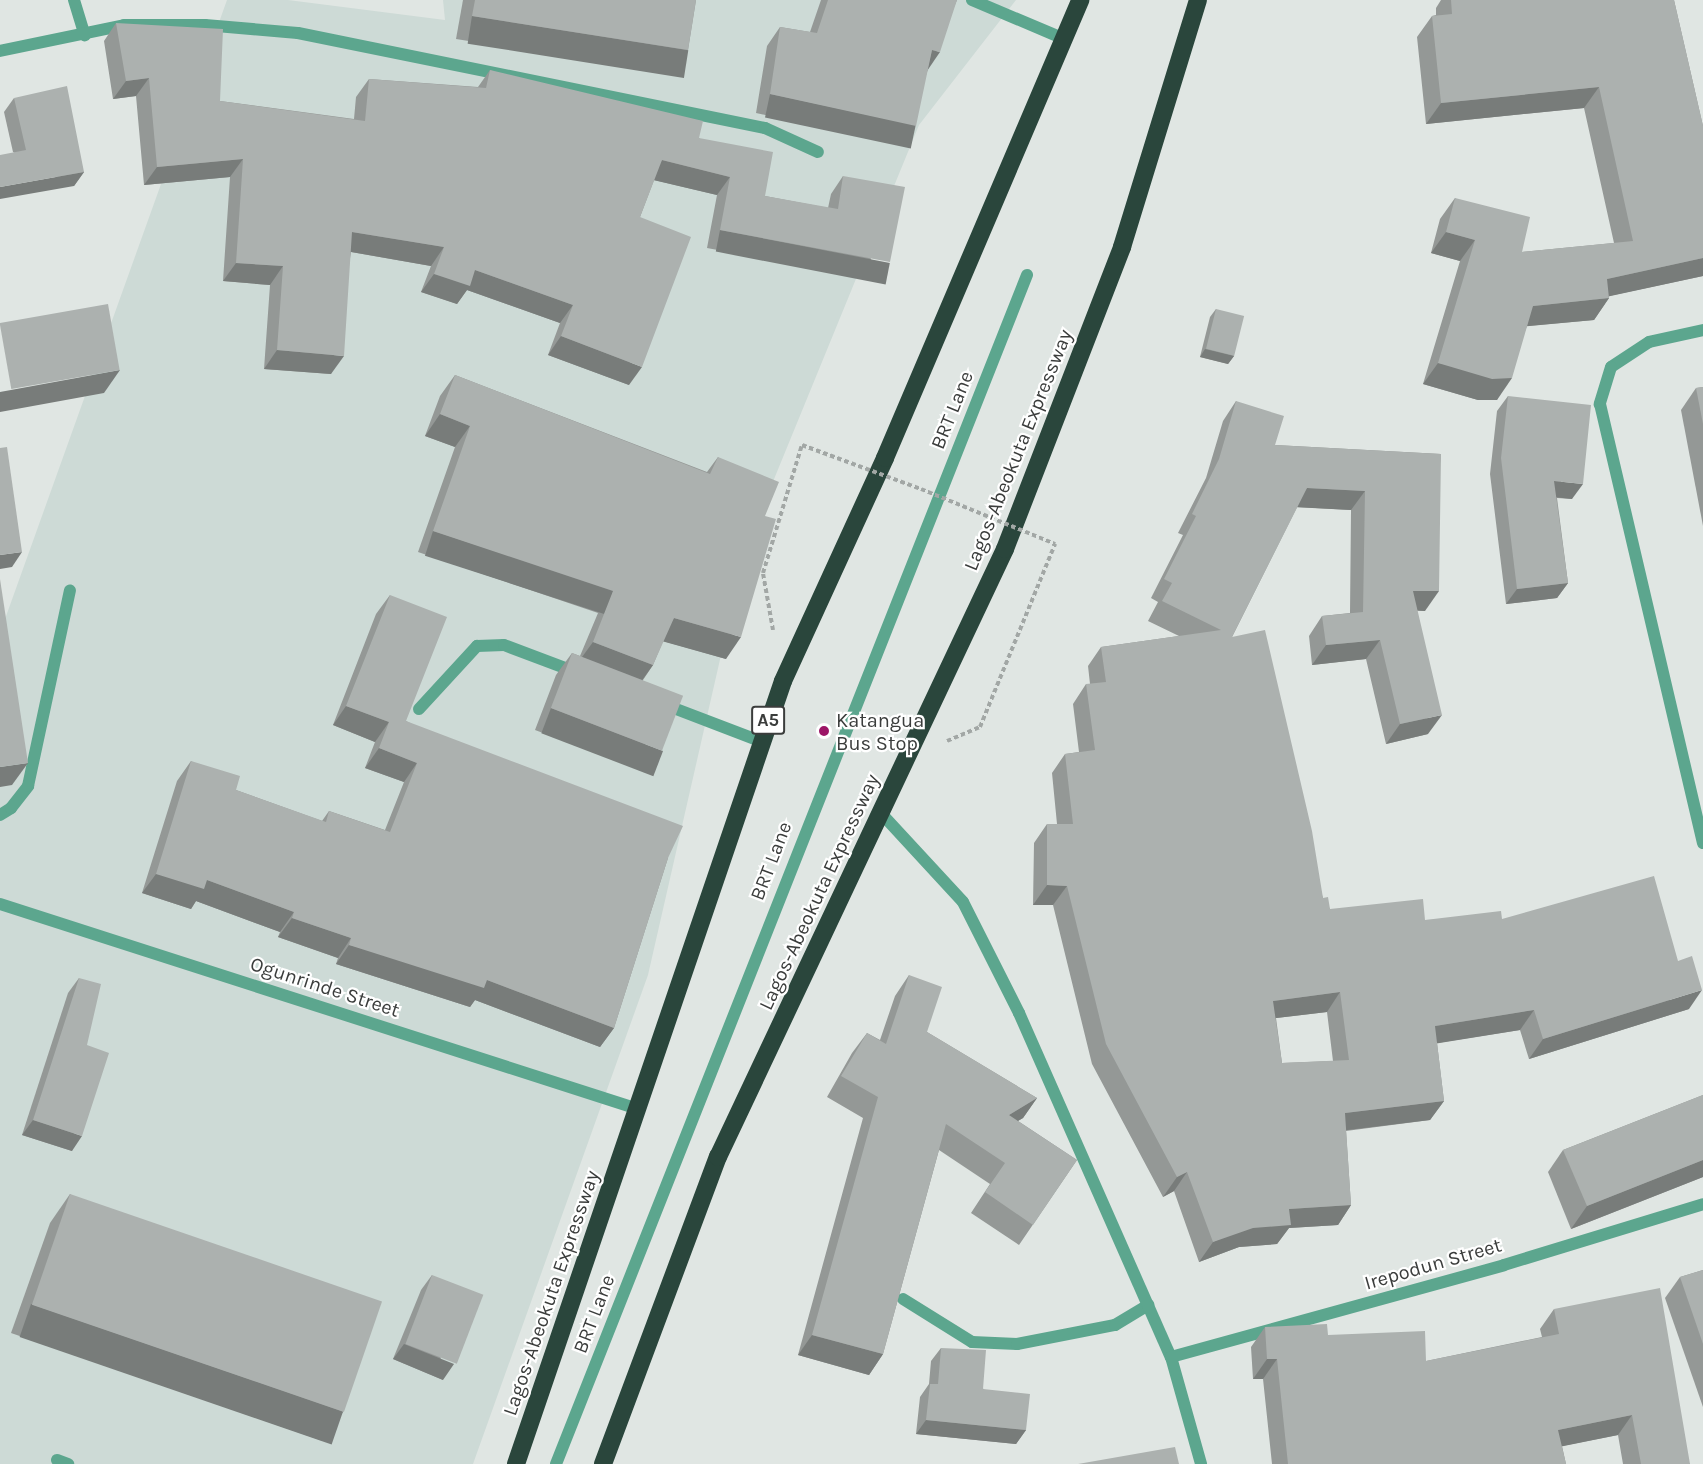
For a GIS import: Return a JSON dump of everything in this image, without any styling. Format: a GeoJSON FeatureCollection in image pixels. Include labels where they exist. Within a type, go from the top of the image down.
{"type":"FeatureCollection","features":[{"type":"Feature","properties":{"kind":"highway","name":"Lagos-Abeokuta Expressway"},"geometry":{"type":"LineString","coordinates":[[516,1464],[760,741],[783,681],[885,458],[1080,0]]}},
{"type":"Feature","properties":{"kind":"highway","name":"Lagos-Abeokuta Expressway"},"geometry":{"type":"LineString","coordinates":[[603,1464],[718,1157],[802,986],[880,812],[1010,537],[1122,247],[1198,0]]}},
{"type":"Feature","properties":{"kind":"street"},"geometry":{"type":"LineString","coordinates":[[74,0],[85,35]]}},
{"type":"Feature","properties":{"kind":"street"},"geometry":{"type":"LineString","coordinates":[[972,0],[1062,38]]}},
{"type":"Feature","properties":{"kind":"street"},"geometry":{"type":"LineString","coordinates":[[0,51],[124,25],[205,25],[298,33],[765,128],[818,152]]}},
{"type":"Feature","properties":{"kind":"street","name":"BRT Lane"},"geometry":{"type":"LineString","coordinates":[[556,1464],[1027,275]]}},
{"type":"Feature","properties":{"kind":"street"},"geometry":{"type":"LineString","coordinates":[[1703,330],[1649,342],[1611,368],[1600,404],[1703,843]]}},
{"type":"Feature","properties":{"kind":"street"},"geometry":{"type":"LineString","coordinates":[[0,815],[11,808],[28,786],[70,590]]}},
{"type":"Feature","properties":{"kind":"street"},"geometry":{"type":"LineString","coordinates":[[419,709],[477,646],[504,645],[593,678]]}},
{"type":"Feature","properties":{"kind":"street"},"geometry":{"type":"LineString","coordinates":[[649,699],[760,741]]}},
{"type":"Feature","properties":{"kind":"street"},"geometry":{"type":"LineString","coordinates":[[880,812],[963,902],[1019,1012],[1171,1357],[1201,1464]]}},
{"type":"Feature","properties":{"kind":"street","name":"Ogunrinde Street"},"geometry":{"type":"LineString","coordinates":[[0,904],[638,1108]]}},
{"type":"Feature","properties":{"kind":"street","name":"Irepodun Street"},"geometry":{"type":"LineString","coordinates":[[1171,1357],[1504,1265],[1703,1204]]}},
{"type":"Feature","properties":{"kind":"street"},"geometry":{"type":"LineString","coordinates":[[903,1299],[972,1342],[1017,1344],[1115,1325],[1148,1305]]}},
{"type":"Feature","properties":{"kind":"path"},"geometry":{"type":"LineString","coordinates":[[763,573],[802,446],[921,489],[1055,544],[980,727]]}},
{"type":"Feature","properties":{"kind":"shaded area"},"geometry":{"type":"Polygon","coordinates":[[[227,0],[288,0],[445,20],[443,0],[1016,0],[919,125],[745,550],[648,975],[473,1464],[0,1464],[0,633],[227,0]]]}},
{"type":"Feature","properties":{"kind":"building"},"geometry":{"type":"Polygon","coordinates":[[[475,0],[696,0],[688,50],[472,16],[475,0]]]}},
{"type":"Feature","properties":{"kind":"building"},"geometry":{"type":"Polygon","coordinates":[[[828,0],[957,0],[940,52],[932,50],[916,126],[770,94],[780,27],[817,33],[828,0]]]}},
{"type":"Feature","properties":{"kind":"building"},"geometry":{"type":"Polygon","coordinates":[[[1451,0],[1674,0],[1703,126],[1703,258],[1607,279],[1609,298],[1533,306],[1512,378],[1492,379],[1438,363],[1475,240],[1446,232],[1455,198],[1530,217],[1522,252],[1633,241],[1599,87],[1441,103],[1432,16],[1452,14],[1451,0]]]}},
{"type":"Feature","properties":{"kind":"building"},"geometry":{"type":"Polygon","coordinates":[[[116,23],[223,29],[220,101],[365,121],[369,79],[486,88],[490,70],[703,121],[699,138],[773,152],[765,196],[838,209],[843,176],[905,187],[890,262],[720,230],[730,177],[662,160],[640,217],[691,237],[642,367],[561,336],[573,305],[475,270],[470,286],[434,274],[444,247],[352,232],[344,356],[277,350],[283,266],[236,263],[243,159],[157,167],[149,78],[126,81],[116,23]]]}},
{"type":"Feature","properties":{"kind":"building"},"geometry":{"type":"Polygon","coordinates":[[[67,86],[84,172],[0,187],[0,155],[26,150],[14,98],[67,86]]]}},
{"type":"Feature","properties":{"kind":"building"},"geometry":{"type":"Polygon","coordinates":[[[108,304],[120,370],[11,389],[0,323],[108,304]]]}},
{"type":"Feature","properties":{"kind":"building"},"geometry":{"type":"Polygon","coordinates":[[[1216,309],[1244,316],[1234,356],[1206,349],[1216,309]]]}},
{"type":"Feature","properties":{"kind":"building"},"geometry":{"type":"Polygon","coordinates":[[[455,375],[710,474],[718,457],[779,482],[765,516],[776,519],[741,637],[674,618],[653,665],[593,642],[613,591],[433,531],[470,426],[440,414],[455,375]]]}},
{"type":"Feature","properties":{"kind":"building"},"geometry":{"type":"Polygon","coordinates":[[[1703,387],[1703,424],[1696,388],[1703,387]]]}},
{"type":"Feature","properties":{"kind":"building"},"geometry":{"type":"Polygon","coordinates":[[[1508,396],[1591,405],[1583,484],[1554,481],[1568,583],[1517,589],[1501,458],[1508,396]]]}},
{"type":"Feature","properties":{"kind":"building"},"geometry":{"type":"Polygon","coordinates":[[[1236,401],[1284,416],[1275,445],[1441,454],[1439,591],[1413,591],[1442,715],[1400,724],[1380,640],[1326,645],[1322,616],[1363,612],[1365,491],[1307,488],[1232,637],[1265,630],[1312,831],[1323,898],[1328,897],[1330,909],[1423,899],[1425,920],[1501,911],[1502,919],[1654,876],[1678,961],[1692,956],[1702,990],[1543,1039],[1534,1010],[1435,1026],[1444,1101],[1345,1113],[1351,1205],[1289,1209],[1291,1225],[1253,1228],[1213,1242],[1187,1172],[1177,1177],[1106,1044],[1067,886],[1047,885],[1047,824],[1073,824],[1065,754],[1095,750],[1086,684],[1106,682],[1101,647],[1221,630],[1162,601],[1172,583],[1164,579],[1196,516],[1192,514],[1219,459],[1236,401]],[[1340,992],[1273,1001],[1282,1063],[1349,1060],[1340,992]]]}},
{"type":"Feature","properties":{"kind":"building"},"geometry":{"type":"Polygon","coordinates":[[[7,447],[22,552],[0,555],[0,448],[7,447]]]}},
{"type":"Feature","properties":{"kind":"building"},"geometry":{"type":"Polygon","coordinates":[[[0,579],[28,763],[0,767],[0,579]]]}},
{"type":"Feature","properties":{"kind":"building"},"geometry":{"type":"Polygon","coordinates":[[[390,595],[447,617],[406,721],[683,826],[668,858],[614,1028],[487,980],[484,988],[349,945],[351,938],[292,918],[294,912],[207,880],[204,889],[156,874],[191,761],[240,776],[236,790],[326,822],[329,811],[390,832],[417,763],[379,748],[389,722],[346,706],[390,595]]]}},
{"type":"Feature","properties":{"kind":"building"},"geometry":{"type":"Polygon","coordinates":[[[572,653],[683,696],[662,751],[551,708],[572,653]]]}},
{"type":"Feature","properties":{"kind":"building"},"geometry":{"type":"Polygon","coordinates":[[[909,975],[942,987],[927,1032],[1037,1098],[1009,1115],[1077,1160],[1033,1225],[985,1192],[1005,1163],[946,1124],[883,1354],[812,1335],[878,1097],[841,1076],[867,1033],[886,1044],[909,975]]]}},
{"type":"Feature","properties":{"kind":"building"},"geometry":{"type":"Polygon","coordinates":[[[79,978],[101,984],[87,1045],[109,1053],[82,1136],[33,1120],[79,978]]]}},
{"type":"Feature","properties":{"kind":"building"},"geometry":{"type":"Polygon","coordinates":[[[1703,1095],[1703,1160],[1587,1206],[1563,1150],[1703,1095]]]}},
{"type":"Feature","properties":{"kind":"building"},"geometry":{"type":"Polygon","coordinates":[[[70,1194],[382,1301],[344,1412],[32,1305],[70,1194]]]}},
{"type":"Feature","properties":{"kind":"building"},"geometry":{"type":"Polygon","coordinates":[[[1703,1270],[1703,1344],[1680,1277],[1703,1270]]]}},
{"type":"Feature","properties":{"kind":"building"},"geometry":{"type":"Polygon","coordinates":[[[432,1275],[483,1295],[457,1364],[405,1344],[432,1275]]]}},
{"type":"Feature","properties":{"kind":"building"},"geometry":{"type":"Polygon","coordinates":[[[1660,1288],[1690,1464],[1641,1464],[1632,1415],[1558,1430],[1566,1464],[1288,1464],[1277,1359],[1267,1359],[1265,1327],[1327,1324],[1328,1335],[1425,1331],[1426,1361],[1559,1334],[1554,1309],[1660,1288]]]}},
{"type":"Feature","properties":{"kind":"building"},"geometry":{"type":"Polygon","coordinates":[[[941,1348],[986,1350],[983,1389],[1030,1394],[1026,1430],[926,1420],[930,1384],[938,1384],[941,1348]]]}},
{"type":"Feature","properties":{"kind":"building"},"geometry":{"type":"Polygon","coordinates":[[[1175,1447],[1179,1464],[1078,1464],[1175,1447]]]}},
{"type":"Feature","properties":{"kind":"place","name":"Katangua Bus Stop"},"geometry":{"type":"Point","coordinates":[824,731]}}]}
